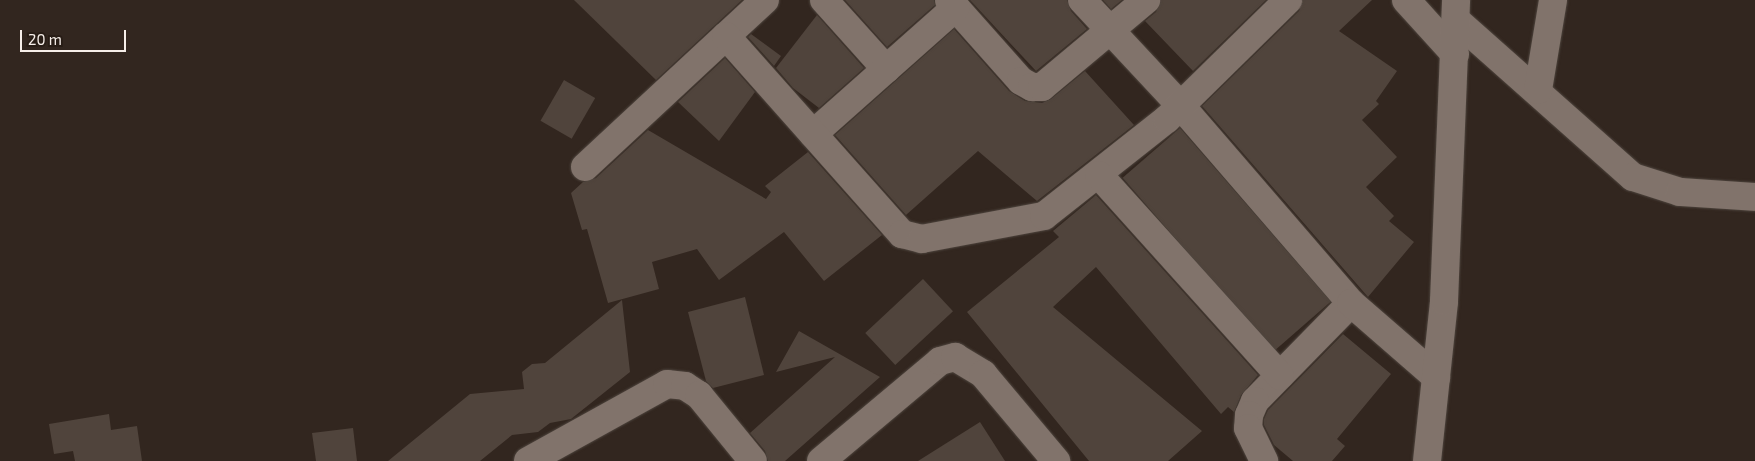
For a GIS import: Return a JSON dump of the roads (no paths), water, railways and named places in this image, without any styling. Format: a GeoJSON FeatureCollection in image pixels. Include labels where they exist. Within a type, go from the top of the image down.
{"type":"FeatureCollection","features":[{"type":"Feature","properties":{"kind":"street"},"geometry":{"type":"LineString","coordinates":[[584,167],[765,0]]}},
{"type":"Feature","properties":{"kind":"street"},"geometry":{"type":"LineString","coordinates":[[824,0],[886,69]]}},
{"type":"Feature","properties":{"kind":"street"},"geometry":{"type":"LineString","coordinates":[[1082,0],[1181,106],[1351,303],[1436,377]]}},
{"type":"Feature","properties":{"kind":"street"},"geometry":{"type":"LineString","coordinates":[[813,134],[886,69],[953,4],[1021,81],[1032,87],[1042,86],[1146,0]]}},
{"type":"Feature","properties":{"kind":"street"},"geometry":{"type":"LineString","coordinates":[[726,36],[902,234],[922,239],[1044,216],[1099,175],[1181,106],[1288,0]]}},
{"type":"Feature","properties":{"kind":"street"},"geometry":{"type":"LineString","coordinates":[[1406,0],[1455,54]]}},
{"type":"Feature","properties":{"kind":"street"},"geometry":{"type":"LineString","coordinates":[[1538,90],[1553,0]]}},
{"type":"Feature","properties":{"kind":"street"},"geometry":{"type":"LineString","coordinates":[[1427,461],[1444,301],[1456,10]]}},
{"type":"Feature","properties":{"kind":"street"},"geometry":{"type":"LineString","coordinates":[[1456,10],[1538,90],[1632,177],[1680,192],[1755,197]]}},
{"type":"Feature","properties":{"kind":"street"},"geometry":{"type":"LineString","coordinates":[[1099,175],[1280,376]]}},
{"type":"Feature","properties":{"kind":"street"},"geometry":{"type":"LineString","coordinates":[[1264,461],[1248,428],[1249,415],[1256,401],[1351,303]]}},
{"type":"Feature","properties":{"kind":"street"},"geometry":{"type":"LineString","coordinates":[[821,461],[940,361],[955,357],[983,374],[1056,461]]}},
{"type":"Feature","properties":{"kind":"street"},"geometry":{"type":"LineString","coordinates":[[528,461],[667,384],[685,386],[700,395],[753,461]]}}]}
